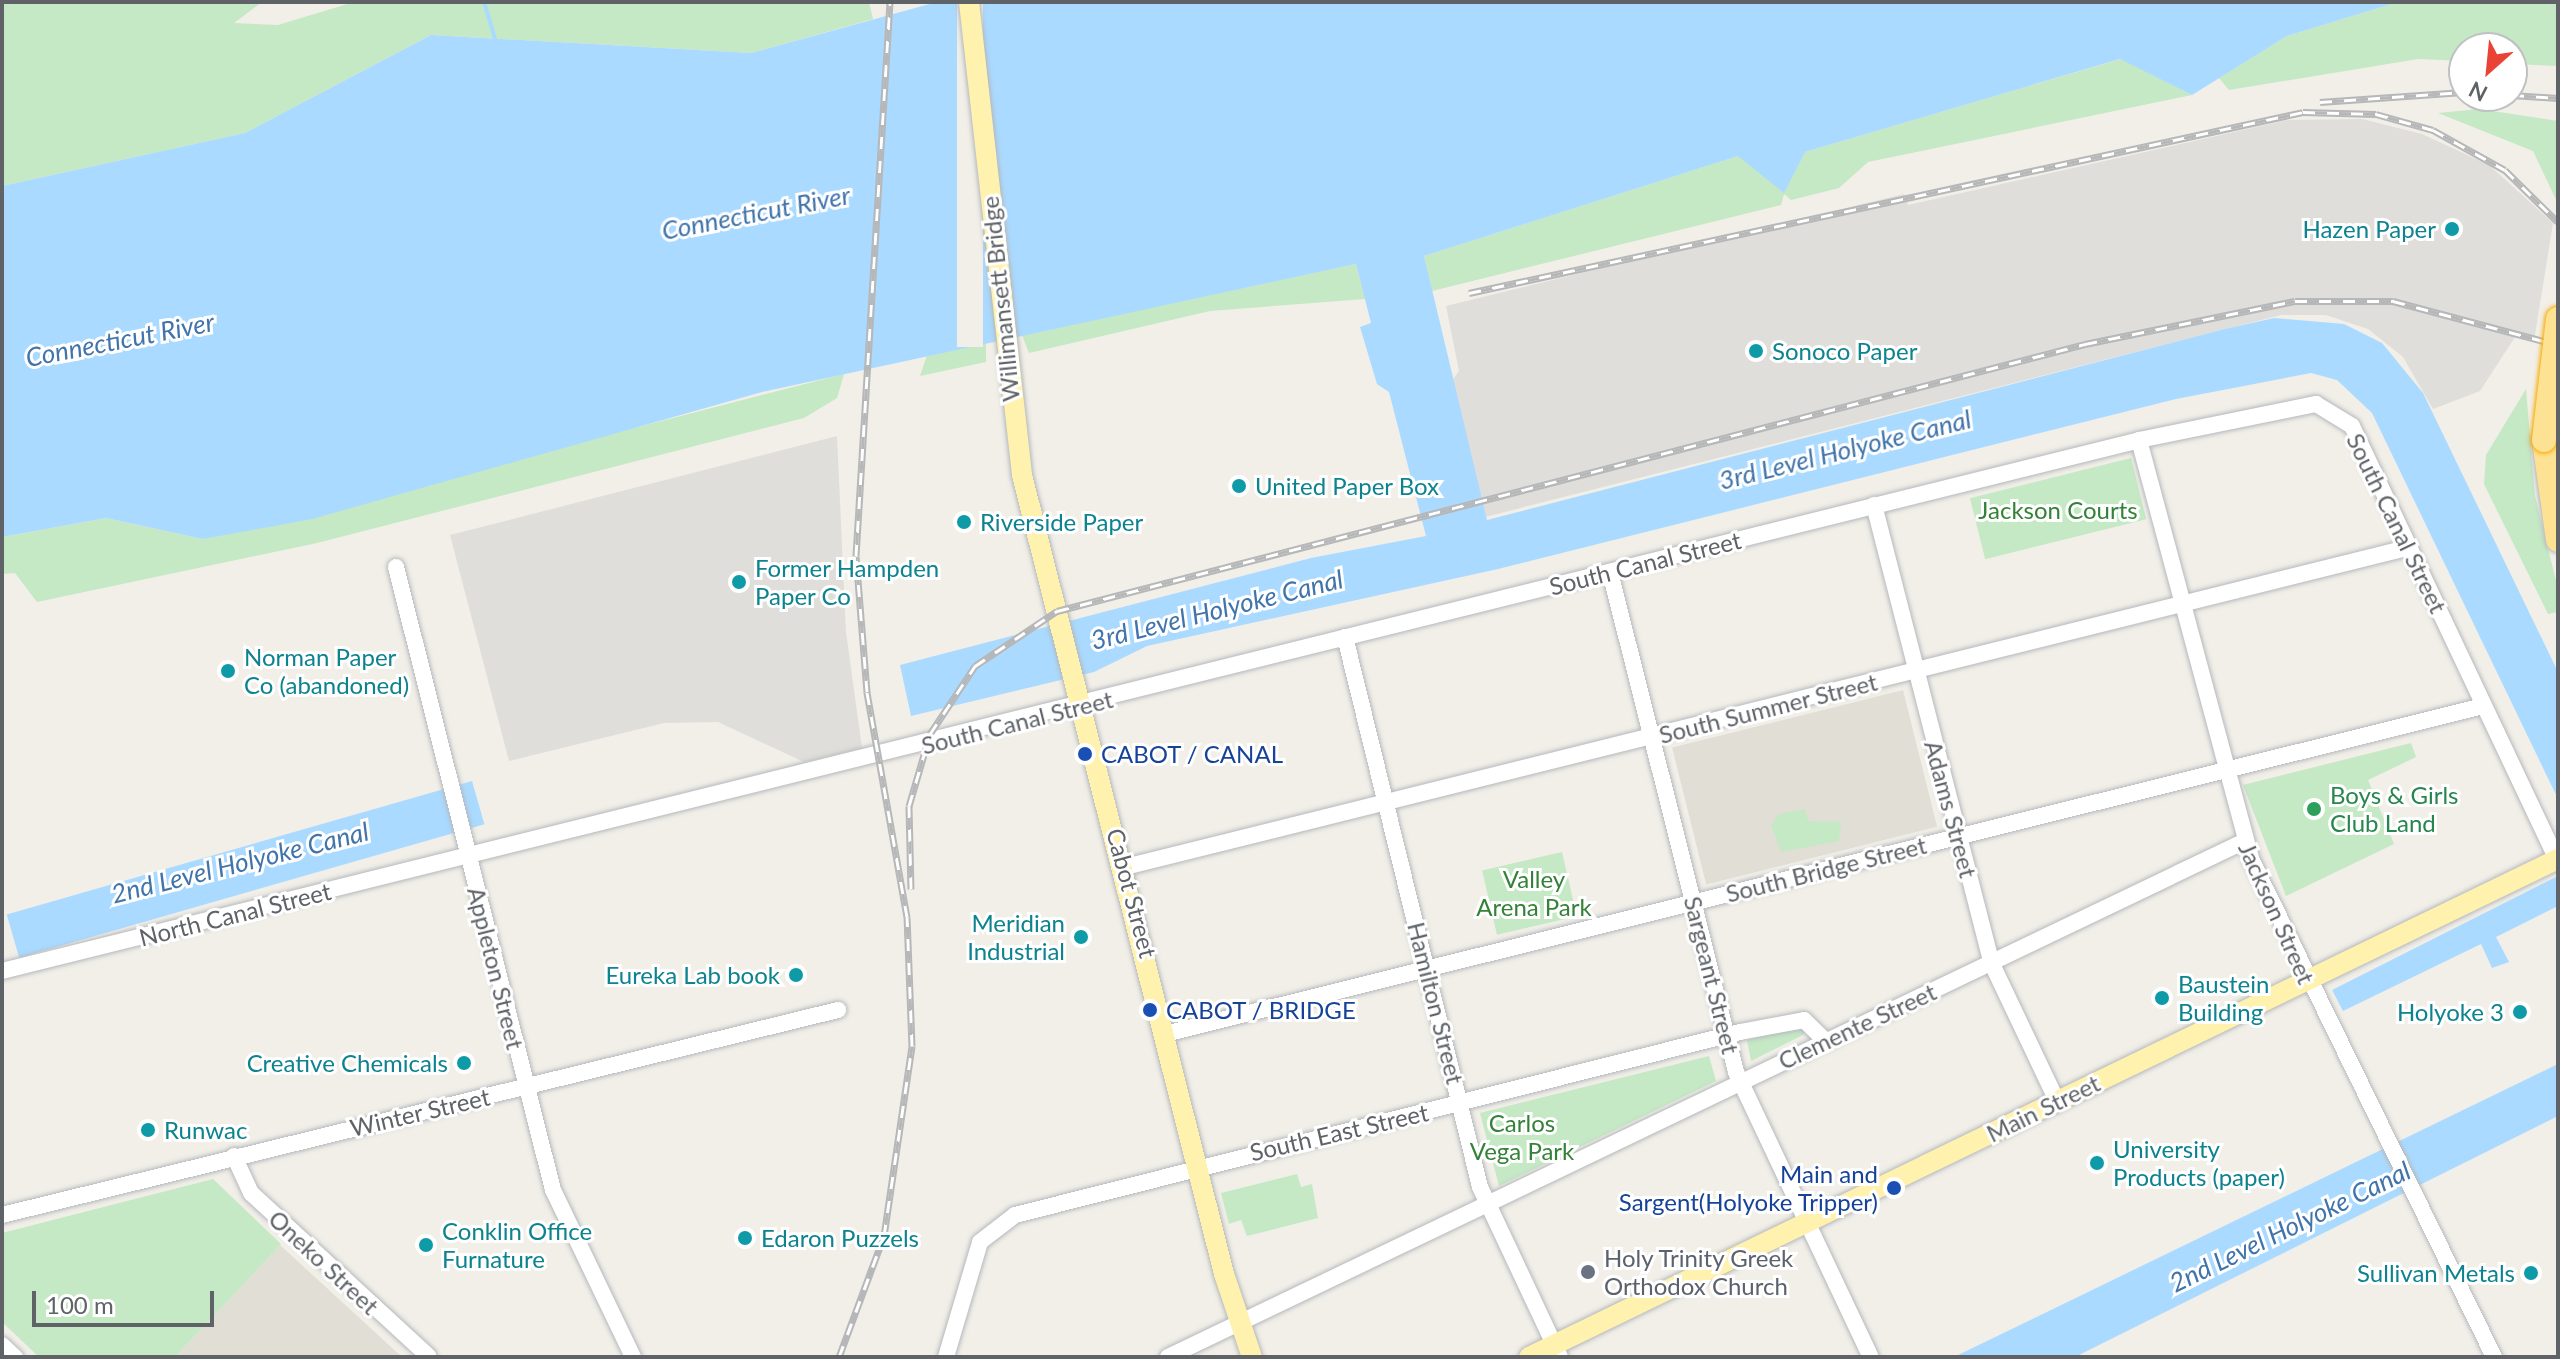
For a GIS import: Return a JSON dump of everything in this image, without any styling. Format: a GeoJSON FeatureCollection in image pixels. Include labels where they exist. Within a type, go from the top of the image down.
{"type":"FeatureCollection","features":[{"type":"Feature","properties":{"kind":"highway"},"geometry":{"type":"LineString","coordinates":[[2558,319],[2544,440],[2558,540]]}},
{"type":"Feature","properties":{"kind":"main road","name":"Willimansett Bridge"},"geometry":{"type":"LineString","coordinates":[[969,2],[1014,429]]}},
{"type":"Feature","properties":{"kind":"main road","name":"Cabot Street"},"geometry":{"type":"LineString","coordinates":[[1014,429],[1079,699],[1169,1033],[1238,1322],[1252,1357]]}},
{"type":"Feature","properties":{"kind":"main road","name":"Main Street"},"geometry":{"type":"LineString","coordinates":[[1529,1357],[1557,1351],[1806,1224],[2558,858]]}},
{"type":"Feature","properties":{"kind":"street","name":"South Canal Street"},"geometry":{"type":"LineString","coordinates":[[467,850],[2139,440],[2316,404],[2352,426],[2558,858]]}},
{"type":"Feature","properties":{"kind":"street","name":"Jackson Street"},"geometry":{"type":"LineString","coordinates":[[2139,440],[2245,841],[2384,1140],[2494,1357]]}},
{"type":"Feature","properties":{"kind":"street","name":"Adams Street"},"geometry":{"type":"LineString","coordinates":[[1874,505],[1991,962],[2057,1101]]}},
{"type":"Feature","properties":{"kind":"street","name":"South Summer Street"},"geometry":{"type":"LineString","coordinates":[[1125,867],[1915,672],[2182,601],[2410,547]]}},
{"type":"Feature","properties":{"kind":"street","name":"Appleton Street"},"geometry":{"type":"LineString","coordinates":[[396,567],[553,1190],[633,1357]]}},
{"type":"Feature","properties":{"kind":"street","name":"Sargeant Street"},"geometry":{"type":"LineString","coordinates":[[1610,572],[1740,1082],[1871,1357]]}},
{"type":"Feature","properties":{"kind":"street","name":"Hamilton Street"},"geometry":{"type":"LineString","coordinates":[[1345,637],[1487,1204],[1557,1351]]}},
{"type":"Feature","properties":{"kind":"street","name":"South Bridge Street"},"geometry":{"type":"LineString","coordinates":[[1169,1033],[2483,706]]}},
{"type":"Feature","properties":{"kind":"street","name":"Clemente Street"},"geometry":{"type":"LineString","coordinates":[[1168,1357],[1824,1039],[2245,841]]}},
{"type":"Feature","properties":{"kind":"street","name":"North Canal Street"},"geometry":{"type":"LineString","coordinates":[[2,971],[467,850]]}},
{"type":"Feature","properties":{"kind":"street","name":"Winter Street"},"geometry":{"type":"LineString","coordinates":[[2,1215],[838,1010]]}},
{"type":"Feature","properties":{"kind":"street","name":"South East Street"},"geometry":{"type":"LineString","coordinates":[[946,1357],[974,1257],[991,1229],[1015,1215],[1199,1166],[1727,1036],[1804,1020],[1824,1039]]}},
{"type":"Feature","properties":{"kind":"street","name":"Oneko Street"},"geometry":{"type":"LineString","coordinates":[[234,1156],[251,1193],[428,1356]]}},
{"type":"Feature","properties":{"kind":"street"},"geometry":{"type":"LineString","coordinates":[[2,1345],[15,1357]]}},
{"type":"Feature","properties":{"kind":"shaded area"},"geometry":{"type":"Polygon","coordinates":[[[2362,119],[2422,134],[2489,165],[2553,223],[2534,341],[2515,337],[2480,391],[2433,409],[2403,357],[2368,329],[2326,315],[2281,315],[1485,517],[1448,386],[1459,371],[1446,306],[1904,194],[1908,205],[2288,120],[2362,119]]]}},
{"type":"Feature","properties":{"kind":"shaded area"},"geometry":{"type":"Polygon","coordinates":[[[837,436],[846,632],[862,748],[804,762],[718,722],[664,723],[509,761],[450,535],[837,436]]]}},
{"type":"Feature","properties":{"kind":"shaded area"},"geometry":{"type":"Polygon","coordinates":[[[1903,690],[1937,827],[1706,884],[1672,748],[1903,690]]]}},
{"type":"Feature","properties":{"kind":"shaded area"},"geometry":{"type":"Polygon","coordinates":[[[280,1245],[402,1357],[175,1357],[280,1245]]]}},
{"type":"Feature","properties":{"kind":"green space"},"geometry":{"type":"Polygon","coordinates":[[[2,2],[262,2],[234,23],[278,25],[354,2],[869,2],[873,19],[751,53],[431,35],[245,133],[2,186],[2,2]]]}},
{"type":"Feature","properties":{"kind":"green space"},"geometry":{"type":"Polygon","coordinates":[[[2398,2],[2558,2],[2558,66],[2528,65],[2528,32],[2448,32],[2448,60],[2418,59],[2229,90],[2219,78],[2287,36],[2398,2]]]}},
{"type":"Feature","properties":{"kind":"green space"},"geometry":{"type":"Polygon","coordinates":[[[2121,59],[2192,95],[1868,162],[1839,188],[1791,200],[1784,194],[1781,205],[1432,291],[1424,256],[1738,156],[1805,152],[2121,59]]]}},
{"type":"Feature","properties":{"kind":"green space"},"geometry":{"type":"Polygon","coordinates":[[[2499,112],[2558,121],[2558,204],[2533,151],[2438,113],[2499,112]]]}},
{"type":"Feature","properties":{"kind":"green space"},"geometry":{"type":"Polygon","coordinates":[[[1356,264],[1365,299],[1210,311],[1029,353],[1022,335],[1356,264]]]}},
{"type":"Feature","properties":{"kind":"green space"},"geometry":{"type":"Polygon","coordinates":[[[986,343],[986,362],[920,376],[927,355],[986,343]]]}},
{"type":"Feature","properties":{"kind":"green space"},"geometry":{"type":"Polygon","coordinates":[[[844,374],[837,398],[804,418],[317,543],[37,602],[15,573],[2,574],[2,537],[106,518],[203,539],[844,374]]]}},
{"type":"Feature","properties":{"kind":"green space"},"geometry":{"type":"Polygon","coordinates":[[[2526,389],[2535,496],[2558,589],[2558,612],[2548,614],[2484,484],[2486,455],[2526,389]]]}},
{"type":"Feature","properties":{"kind":"green space","name":"Jackson Courts"},"geometry":{"type":"Polygon","coordinates":[[[2131,458],[2146,519],[1985,559],[1970,498],[2131,458]]]}},
{"type":"Feature","properties":{"kind":"green space","name":"Boys & Girls Club Land"},"geometry":{"type":"Polygon","coordinates":[[[2411,743],[2416,757],[2368,780],[2394,844],[2286,896],[2243,785],[2411,743]]]}},
{"type":"Feature","properties":{"kind":"green space"},"geometry":{"type":"Polygon","coordinates":[[[1805,809],[1808,821],[1841,822],[1839,841],[1781,852],[1771,825],[1779,814],[1805,809]]]}},
{"type":"Feature","properties":{"kind":"green space","name":"Valley Arena Park"},"geometry":{"type":"Polygon","coordinates":[[[1562,852],[1577,916],[1497,935],[1482,870],[1562,852]]]}},
{"type":"Feature","properties":{"kind":"green space"},"geometry":{"type":"Polygon","coordinates":[[[1800,1026],[1807,1028],[1803,1035],[1751,1061],[1747,1040],[1800,1026]]]}},
{"type":"Feature","properties":{"kind":"green space","name":"Carlos Vega Park"},"geometry":{"type":"Polygon","coordinates":[[[1709,1056],[1716,1081],[1499,1186],[1480,1113],[1709,1056]]]}},
{"type":"Feature","properties":{"kind":"green space"},"geometry":{"type":"Polygon","coordinates":[[[1297,1174],[1301,1187],[1312,1184],[1318,1218],[1247,1236],[1241,1220],[1229,1224],[1221,1193],[1297,1174]]]}},
{"type":"Feature","properties":{"kind":"green space"},"geometry":{"type":"Polygon","coordinates":[[[213,1179],[281,1244],[175,1357],[39,1357],[2,1322],[2,1233],[213,1179]]]}},
{"type":"Feature","properties":{"kind":"water"},"geometry":{"type":"Polygon","coordinates":[[[937,2],[2398,2],[2287,36],[2192,95],[2120,59],[1805,152],[1784,193],[1738,156],[1424,256],[1487,520],[2225,329],[2274,318],[2344,324],[2382,343],[2423,393],[2558,672],[2558,799],[2372,413],[2337,380],[2311,373],[2176,399],[1498,569],[1147,646],[1094,672],[911,716],[900,665],[1311,558],[1426,536],[1389,392],[1377,384],[1360,327],[1371,323],[1356,264],[762,392],[312,519],[203,539],[106,518],[2,537],[2,186],[245,133],[431,35],[751,53],[937,2]]]}},
{"type":"Feature","properties":{"kind":"water","name":"2nd Level Holyoke Canal"},"geometry":{"type":"Polygon","coordinates":[[[472,781],[484,824],[19,958],[7,914],[472,781]]]}},
{"type":"Feature","properties":{"kind":"water"},"geometry":{"type":"Polygon","coordinates":[[[2558,876],[2558,906],[2496,937],[2509,962],[2492,968],[2481,944],[2343,1011],[2332,990],[2558,876]]]}},
{"type":"Feature","properties":{"kind":"water","name":"2nd Level Holyoke Canal"},"geometry":{"type":"Polygon","coordinates":[[[2558,1064],[2558,1116],[2075,1357],[1954,1357],[2558,1064]]]}},
{"type":"Feature","properties":{"kind":"pier"},"geometry":{"type":"Polygon","coordinates":[[[957,2],[983,2],[983,347],[957,347],[957,2]]]}},
{"type":"Feature","properties":{"kind":"waterway"},"geometry":{"type":"LineString","coordinates":[[484,2],[496,42]]}},
{"type":"Feature","properties":{"kind":"railway"},"geometry":{"type":"LineString","coordinates":[[839,1357],[884,1236],[912,1046],[907,917],[867,692],[856,556],[890,2]]}},
{"type":"Feature","properties":{"kind":"railway"},"geometry":{"type":"LineString","coordinates":[[2320,102],[2448,93]]}},
{"type":"Feature","properties":{"kind":"railway"},"geometry":{"type":"LineString","coordinates":[[2528,96],[2558,98]]}},
{"type":"Feature","properties":{"kind":"railway"},"geometry":{"type":"LineString","coordinates":[[1469,293],[2303,112],[2376,114],[2433,130],[2505,170],[2558,222]]}},
{"type":"Feature","properties":{"kind":"railway"},"geometry":{"type":"LineString","coordinates":[[911,889],[909,806],[930,734],[975,666],[1057,611],[2085,344],[2295,301],[2393,301],[2558,345]]}},
{"type":"Feature","properties":{"kind":"place","name":"Hazen Paper"},"geometry":{"type":"Point","coordinates":[2452,229]}},
{"type":"Feature","properties":{"kind":"place","name":"Sonoco Paper"},"geometry":{"type":"Point","coordinates":[1756,351]}},
{"type":"Feature","properties":{"kind":"place","name":"United Paper Box"},"geometry":{"type":"Point","coordinates":[1239,486]}},
{"type":"Feature","properties":{"kind":"place","name":"Riverside Paper"},"geometry":{"type":"Point","coordinates":[964,522]}},
{"type":"Feature","properties":{"kind":"place","name":"Former Hampden Paper Co"},"geometry":{"type":"Point","coordinates":[739,582]}},
{"type":"Feature","properties":{"kind":"place","name":"Norman Paper Co (abandoned)"},"geometry":{"type":"Point","coordinates":[228,671]}},
{"type":"Feature","properties":{"kind":"place","name":"CABOT / CANAL"},"geometry":{"type":"Point","coordinates":[1085,754]}},
{"type":"Feature","properties":{"kind":"place","name":"Boys & Girls Club Land"},"geometry":{"type":"Point","coordinates":[2314,809]}},
{"type":"Feature","properties":{"kind":"place","name":"Meridian Industrial"},"geometry":{"type":"Point","coordinates":[1081,937]}},
{"type":"Feature","properties":{"kind":"place","name":"Eureka Lab book"},"geometry":{"type":"Point","coordinates":[796,975]}},
{"type":"Feature","properties":{"kind":"place","name":"Baustein Building"},"geometry":{"type":"Point","coordinates":[2162,998]}},
{"type":"Feature","properties":{"kind":"place","name":"CABOT / BRIDGE"},"geometry":{"type":"Point","coordinates":[1150,1010]}},
{"type":"Feature","properties":{"kind":"place","name":"Holyoke 3"},"geometry":{"type":"Point","coordinates":[2520,1012]}},
{"type":"Feature","properties":{"kind":"place","name":"Creative Chemicals"},"geometry":{"type":"Point","coordinates":[464,1063]}},
{"type":"Feature","properties":{"kind":"place","name":"Runwac"},"geometry":{"type":"Point","coordinates":[148,1130]}},
{"type":"Feature","properties":{"kind":"place","name":"University Products (paper)"},"geometry":{"type":"Point","coordinates":[2097,1163]}},
{"type":"Feature","properties":{"kind":"place","name":"Main and Sargent(Holyoke Tripper)"},"geometry":{"type":"Point","coordinates":[1894,1188]}},
{"type":"Feature","properties":{"kind":"place","name":"Edaron Puzzels"},"geometry":{"type":"Point","coordinates":[745,1238]}},
{"type":"Feature","properties":{"kind":"place","name":"Conklin Office Furnature"},"geometry":{"type":"Point","coordinates":[426,1245]}},
{"type":"Feature","properties":{"kind":"place","name":"Holy Trinity Greek Orthodox Church"},"geometry":{"type":"Point","coordinates":[1588,1272]}},
{"type":"Feature","properties":{"kind":"place","name":"Sullivan Metals"},"geometry":{"type":"Point","coordinates":[2531,1273]}},
{"type":"Feature","properties":{"kind":"water label","name":"Connecticut River"},"geometry":{"type":"Point","coordinates":[756,213]}},
{"type":"Feature","properties":{"kind":"water label","name":"Connecticut River"},"geometry":{"type":"Point","coordinates":[120,340]}},
{"type":"Feature","properties":{"kind":"water label","name":"3rd Level Holyoke Canal"},"geometry":{"type":"Point","coordinates":[1845,450]}},
{"type":"Feature","properties":{"kind":"water label","name":"3rd Level Holyoke Canal"},"geometry":{"type":"Point","coordinates":[1217,610]}}]}
